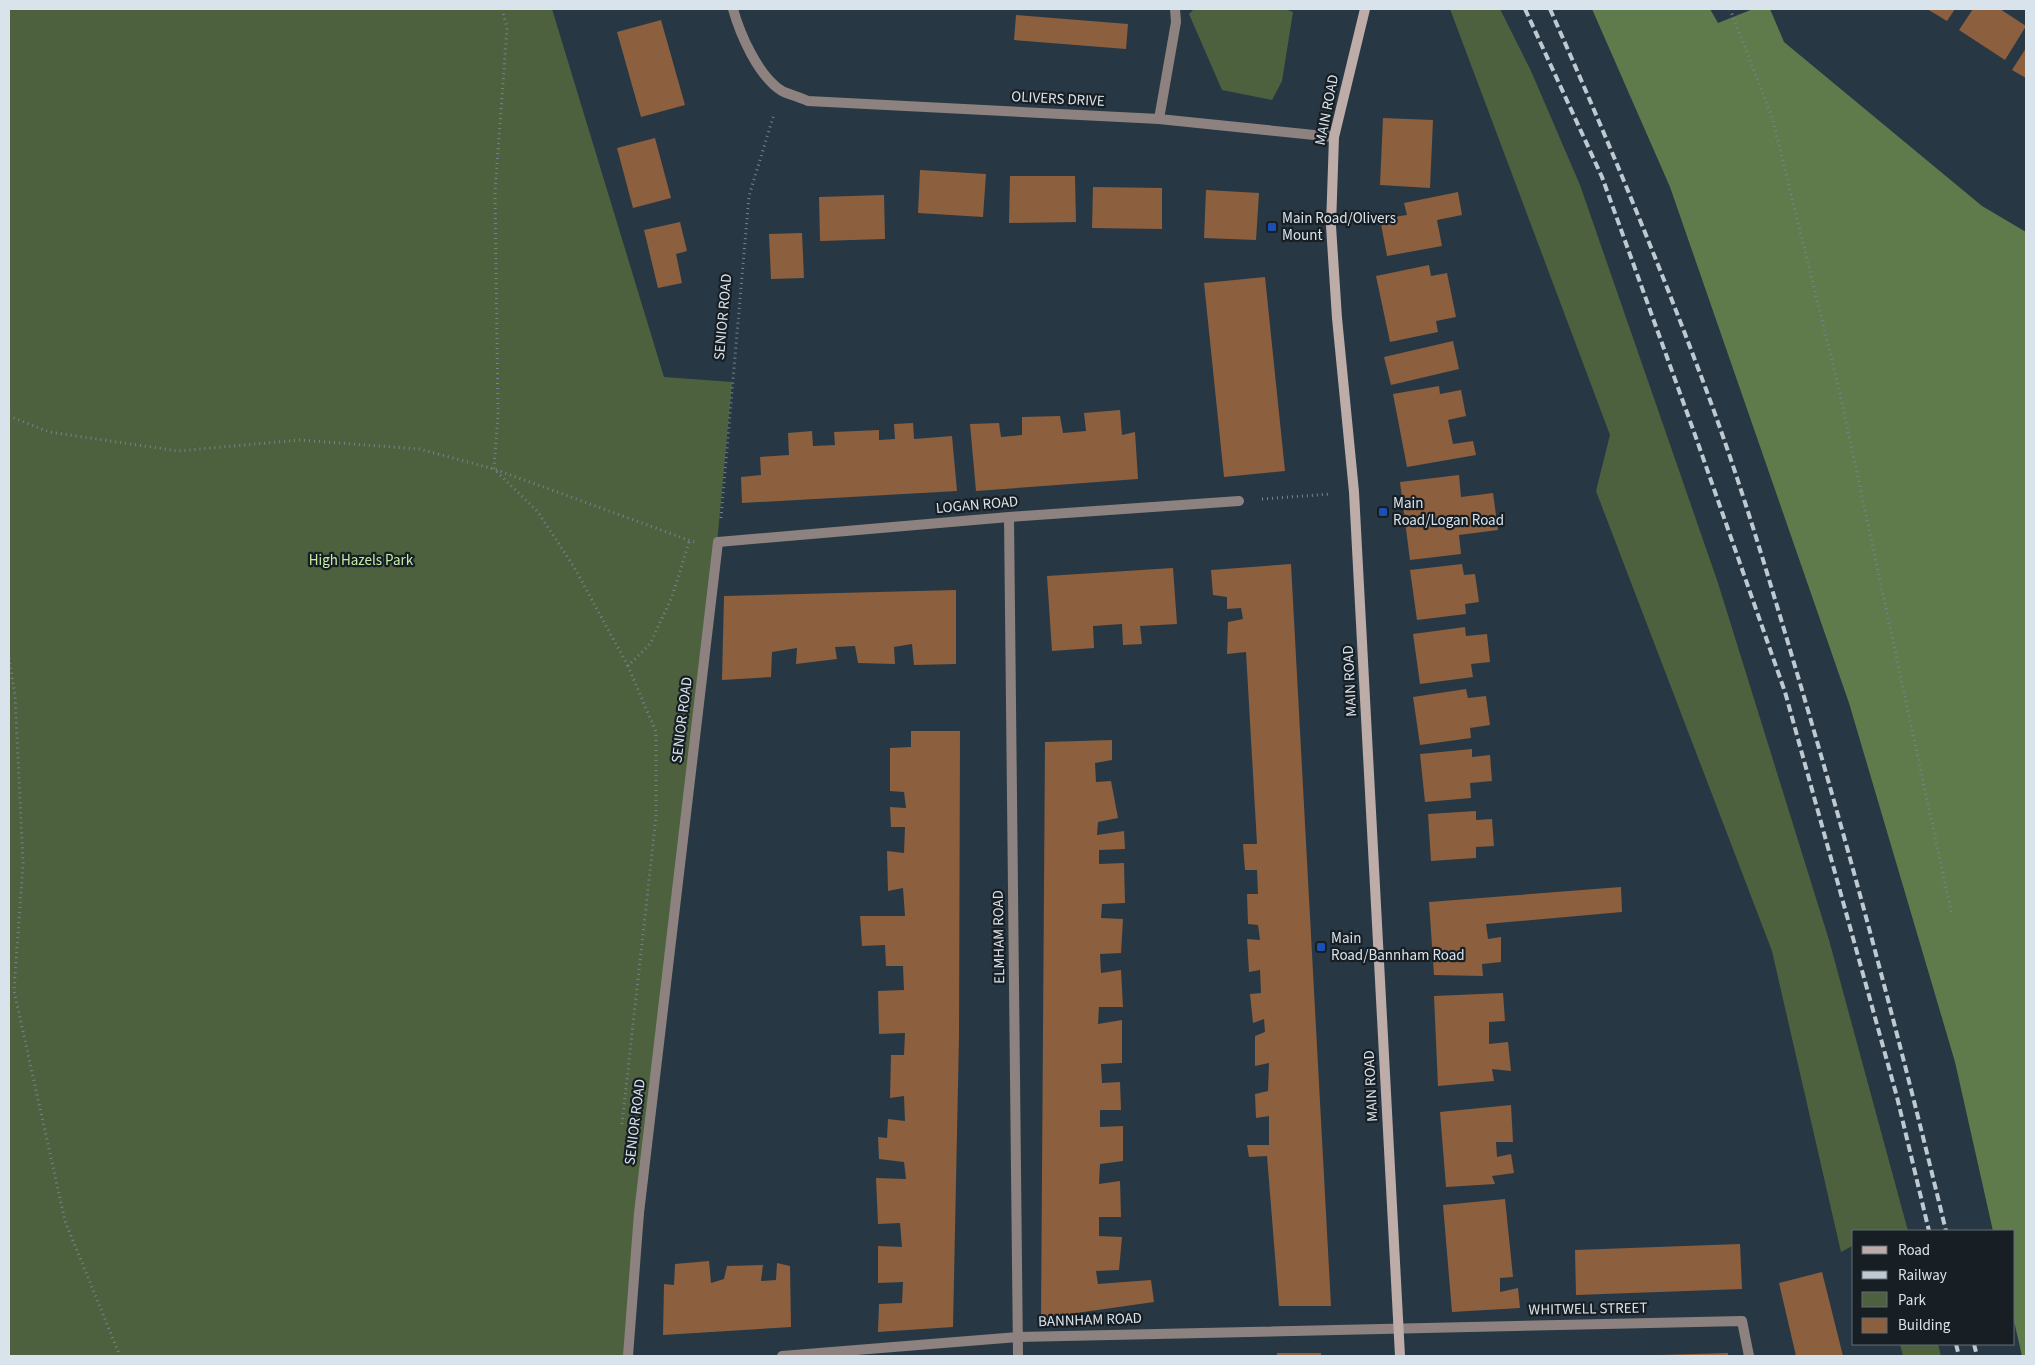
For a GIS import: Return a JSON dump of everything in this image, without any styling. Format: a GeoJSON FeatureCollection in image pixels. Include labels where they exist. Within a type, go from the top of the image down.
{"type":"FeatureCollection","features":[{"type":"Feature","properties":{"kind":"main road","name":"MAIN ROAD"},"geometry":{"type":"LineString","coordinates":[[1365,9],[1334,137],[1332,235],[1337,318],[1354,492],[1400,1356]]}},
{"type":"Feature","properties":{"kind":"street"},"geometry":{"type":"LineString","coordinates":[[733,9],[741,37],[760,67],[782,90]]}},
{"type":"Feature","properties":{"kind":"street"},"geometry":{"type":"LineString","coordinates":[[1159,119],[1176,22],[1174,9]]}},
{"type":"Feature","properties":{"kind":"street","name":"OLIVERS DRIVE"},"geometry":{"type":"LineString","coordinates":[[782,90],[808,101],[1159,119],[1334,137]]}},
{"type":"Feature","properties":{"kind":"street","name":"LOGAN ROAD"},"geometry":{"type":"LineString","coordinates":[[718,542],[1009,517],[1240,501]]}},
{"type":"Feature","properties":{"kind":"street","name":"ELMHAM ROAD"},"geometry":{"type":"LineString","coordinates":[[1009,517],[1018,1356]]}},
{"type":"Feature","properties":{"kind":"street","name":"SENIOR ROAD"},"geometry":{"type":"LineString","coordinates":[[628,1356],[639,1213],[718,542]]}},
{"type":"Feature","properties":{"kind":"street","name":"WHITWELL STREET"},"geometry":{"type":"LineString","coordinates":[[1399,1327],[1742,1321],[1749,1356]]}},
{"type":"Feature","properties":{"kind":"street","name":"BANNHAM ROAD"},"geometry":{"type":"LineString","coordinates":[[782,1356],[1018,1337],[1399,1327]]}},
{"type":"Feature","properties":{"kind":"path"},"geometry":{"type":"LineString","coordinates":[[494,469],[498,415],[495,192],[507,28],[502,9]]}},
{"type":"Feature","properties":{"kind":"path"},"geometry":{"type":"LineString","coordinates":[[1730,9],[1775,127],[1839,389],[1952,916]]}},
{"type":"Feature","properties":{"kind":"path","name":"SENIOR ROAD"},"geometry":{"type":"LineString","coordinates":[[718,542],[749,196],[782,90]]}},
{"type":"Feature","properties":{"kind":"path"},"geometry":{"type":"LineString","coordinates":[[9,416],[49,432],[178,451],[300,440],[419,448],[494,469],[689,542],[718,542]]}},
{"type":"Feature","properties":{"kind":"path","name":"SENIOR ROAD"},"geometry":{"type":"LineString","coordinates":[[494,469],[538,512],[574,567],[628,666],[656,732],[656,817],[622,1131]]}},
{"type":"Feature","properties":{"kind":"path"},"geometry":{"type":"LineString","coordinates":[[1240,501],[1354,492]]}},
{"type":"Feature","properties":{"kind":"path"},"geometry":{"type":"LineString","coordinates":[[628,666],[650,644],[672,597],[689,542]]}},
{"type":"Feature","properties":{"kind":"path"},"geometry":{"type":"LineString","coordinates":[[9,658],[16,695],[23,863],[14,990],[65,1221],[120,1356]]}},
{"type":"Feature","properties":{"kind":"green space","name":"High Hazels Park"},"geometry":{"type":"Polygon","coordinates":[[[9,9],[552,9],[664,377],[732,382],[712,598],[628,1356],[9,1356],[9,9]]]}},
{"type":"Feature","properties":{"kind":"green space"},"geometry":{"type":"Polygon","coordinates":[[[1194,9],[1285,9],[1293,12],[1282,81],[1272,100],[1222,90],[1189,14],[1194,9]]]}},
{"type":"Feature","properties":{"kind":"green space"},"geometry":{"type":"Polygon","coordinates":[[[1450,9],[1500,9],[1531,71],[1580,185],[1718,583],[1829,940],[1908,1230],[1852,1230],[1852,1246],[1841,1252],[1772,951],[1596,491],[1610,435],[1450,9]]]}},
{"type":"Feature","properties":{"kind":"green space"},"geometry":{"type":"Polygon","coordinates":[[[1592,9],[1710,9],[1718,23],[1753,9],[1770,9],[1784,42],[1982,206],[2026,232],[2026,1356],[2022,1356],[2015,1325],[2015,1230],[1993,1230],[1955,1062],[1849,703],[1670,187],[1592,9]]]}},
{"type":"Feature","properties":{"kind":"green space"},"geometry":{"type":"Polygon","coordinates":[[[1900,1345],[1938,1345],[1941,1356],[1903,1356],[1900,1345]]]}},
{"type":"Feature","properties":{"kind":"building"},"geometry":{"type":"Polygon","coordinates":[[[1927,9],[1955,9],[1947,21],[1927,9]]]}},
{"type":"Feature","properties":{"kind":"building"},"geometry":{"type":"Polygon","coordinates":[[[1973,9],[2000,9],[2026,26],[2005,60],[1959,30],[1973,9]]]}},
{"type":"Feature","properties":{"kind":"building"},"geometry":{"type":"Polygon","coordinates":[[[1016,15],[1128,24],[1126,49],[1014,40],[1016,15]]]}},
{"type":"Feature","properties":{"kind":"building"},"geometry":{"type":"Polygon","coordinates":[[[661,20],[685,105],[641,117],[617,32],[661,20]]]}},
{"type":"Feature","properties":{"kind":"building"},"geometry":{"type":"Polygon","coordinates":[[[2026,48],[2026,78],[2012,70],[2026,48]]]}},
{"type":"Feature","properties":{"kind":"building"},"geometry":{"type":"Polygon","coordinates":[[[1383,118],[1433,120],[1430,188],[1380,185],[1383,118]]]}},
{"type":"Feature","properties":{"kind":"building"},"geometry":{"type":"Polygon","coordinates":[[[655,138],[671,198],[633,208],[617,148],[655,138]]]}},
{"type":"Feature","properties":{"kind":"building"},"geometry":{"type":"Polygon","coordinates":[[[920,170],[986,174],[983,217],[918,213],[920,170]]]}},
{"type":"Feature","properties":{"kind":"building"},"geometry":{"type":"Polygon","coordinates":[[[1010,176],[1075,176],[1076,222],[1009,223],[1010,176]]]}},
{"type":"Feature","properties":{"kind":"building"},"geometry":{"type":"Polygon","coordinates":[[[1093,187],[1162,188],[1162,229],[1092,228],[1093,187]]]}},
{"type":"Feature","properties":{"kind":"building"},"geometry":{"type":"Polygon","coordinates":[[[1206,190],[1259,193],[1256,240],[1204,238],[1206,190]]]}},
{"type":"Feature","properties":{"kind":"building"},"geometry":{"type":"Polygon","coordinates":[[[1458,192],[1462,215],[1437,220],[1442,246],[1387,256],[1380,219],[1407,215],[1404,203],[1458,192]]]}},
{"type":"Feature","properties":{"kind":"building"},"geometry":{"type":"Polygon","coordinates":[[[884,195],[885,239],[820,241],[819,197],[884,195]]]}},
{"type":"Feature","properties":{"kind":"building"},"geometry":{"type":"Polygon","coordinates":[[[680,222],[687,251],[676,254],[682,283],[658,288],[644,230],[680,222]]]}},
{"type":"Feature","properties":{"kind":"building"},"geometry":{"type":"Polygon","coordinates":[[[802,233],[804,278],[771,279],[769,234],[802,233]]]}},
{"type":"Feature","properties":{"kind":"building"},"geometry":{"type":"Polygon","coordinates":[[[1429,265],[1431,276],[1447,273],[1456,317],[1436,321],[1438,332],[1390,342],[1376,276],[1429,265]]]}},
{"type":"Feature","properties":{"kind":"building"},"geometry":{"type":"Polygon","coordinates":[[[1265,277],[1285,471],[1224,477],[1204,283],[1265,277]]]}},
{"type":"Feature","properties":{"kind":"building"},"geometry":{"type":"Polygon","coordinates":[[[1453,341],[1459,369],[1391,385],[1384,357],[1453,341]]]}},
{"type":"Feature","properties":{"kind":"building"},"geometry":{"type":"Polygon","coordinates":[[[1439,386],[1440,394],[1461,390],[1466,416],[1448,420],[1453,444],[1473,441],[1476,455],[1407,467],[1393,394],[1439,386]]]}},
{"type":"Feature","properties":{"kind":"building"},"geometry":{"type":"Polygon","coordinates":[[[1120,410],[1122,435],[1135,432],[1138,479],[976,491],[970,424],[999,423],[1001,437],[1022,435],[1022,417],[1060,416],[1063,433],[1086,431],[1084,413],[1120,410]]]}},
{"type":"Feature","properties":{"kind":"building"},"geometry":{"type":"Polygon","coordinates":[[[913,423],[914,439],[952,436],[957,491],[742,503],[741,477],[761,475],[760,457],[789,455],[788,433],[812,431],[813,446],[835,445],[834,432],[879,430],[879,440],[895,439],[894,424],[913,423]]]}},
{"type":"Feature","properties":{"kind":"building"},"geometry":{"type":"Polygon","coordinates":[[[1459,475],[1461,497],[1493,493],[1498,530],[1459,535],[1461,554],[1410,560],[1400,482],[1459,475]]]}},
{"type":"Feature","properties":{"kind":"building"},"geometry":{"type":"Polygon","coordinates":[[[1291,564],[1331,1306],[1279,1306],[1267,1156],[1249,1157],[1247,1145],[1269,1145],[1269,1116],[1256,1118],[1255,1094],[1268,1091],[1269,1063],[1255,1066],[1255,1036],[1265,1032],[1264,1019],[1253,1023],[1250,994],[1261,993],[1260,970],[1249,972],[1247,939],[1260,940],[1258,925],[1248,924],[1247,894],[1258,894],[1257,870],[1245,870],[1243,844],[1257,844],[1246,652],[1227,654],[1228,622],[1243,619],[1241,608],[1227,609],[1227,597],[1213,595],[1211,570],[1291,564]]]}},
{"type":"Feature","properties":{"kind":"building"},"geometry":{"type":"Polygon","coordinates":[[[1462,564],[1464,575],[1475,574],[1479,602],[1465,604],[1466,614],[1417,620],[1410,570],[1462,564]]]}},
{"type":"Feature","properties":{"kind":"building"},"geometry":{"type":"Polygon","coordinates":[[[1173,568],[1177,624],[1140,626],[1142,644],[1123,645],[1122,624],[1093,626],[1094,648],[1052,651],[1047,576],[1173,568]]]}},
{"type":"Feature","properties":{"kind":"building"},"geometry":{"type":"Polygon","coordinates":[[[956,590],[956,664],[914,665],[912,644],[894,647],[895,664],[858,663],[855,646],[835,647],[837,659],[796,664],[797,648],[772,652],[771,677],[722,680],[724,596],[956,590]]]}},
{"type":"Feature","properties":{"kind":"building"},"geometry":{"type":"Polygon","coordinates":[[[1465,627],[1466,636],[1487,634],[1490,662],[1471,664],[1473,677],[1420,684],[1413,634],[1465,627]]]}},
{"type":"Feature","properties":{"kind":"building"},"geometry":{"type":"Polygon","coordinates":[[[1466,689],[1468,698],[1486,696],[1490,725],[1470,728],[1471,738],[1420,745],[1413,697],[1466,689]]]}},
{"type":"Feature","properties":{"kind":"building"},"geometry":{"type":"Polygon","coordinates":[[[911,731],[960,731],[959,1036],[953,1327],[878,1332],[879,1304],[902,1303],[903,1282],[878,1283],[878,1246],[902,1247],[900,1223],[878,1224],[876,1178],[906,1179],[904,1162],[879,1159],[878,1137],[887,1138],[888,1119],[905,1121],[904,1096],[890,1098],[891,1055],[904,1055],[905,1033],[879,1034],[878,991],[904,990],[903,966],[886,966],[885,945],[862,946],[860,916],[905,916],[903,888],[888,891],[887,851],[904,853],[905,827],[891,827],[890,807],[906,808],[904,792],[890,791],[890,748],[911,747],[911,731]]]}},
{"type":"Feature","properties":{"kind":"building"},"geometry":{"type":"Polygon","coordinates":[[[1112,740],[1112,760],[1095,763],[1096,782],[1111,781],[1118,818],[1098,822],[1097,835],[1124,831],[1125,849],[1099,850],[1099,864],[1124,863],[1125,903],[1102,904],[1101,918],[1123,919],[1121,953],[1100,954],[1101,973],[1121,970],[1123,1007],[1099,1007],[1098,1024],[1122,1020],[1122,1063],[1101,1064],[1102,1083],[1120,1082],[1121,1110],[1100,1110],[1100,1127],[1123,1126],[1123,1161],[1100,1164],[1099,1184],[1120,1181],[1121,1217],[1099,1217],[1099,1236],[1122,1237],[1119,1270],[1096,1271],[1098,1284],[1151,1280],[1154,1302],[1041,1318],[1045,742],[1112,740]]]}},
{"type":"Feature","properties":{"kind":"building"},"geometry":{"type":"Polygon","coordinates":[[[1472,749],[1472,757],[1490,755],[1492,781],[1470,783],[1471,798],[1425,802],[1420,754],[1472,749]]]}},
{"type":"Feature","properties":{"kind":"building"},"geometry":{"type":"Polygon","coordinates":[[[1476,811],[1476,820],[1492,819],[1494,846],[1476,847],[1476,858],[1431,861],[1428,814],[1476,811]]]}},
{"type":"Feature","properties":{"kind":"building"},"geometry":{"type":"Polygon","coordinates":[[[1621,887],[1622,912],[1486,924],[1488,939],[1501,937],[1501,962],[1482,964],[1483,976],[1434,975],[1429,902],[1621,887]]]}},
{"type":"Feature","properties":{"kind":"building"},"geometry":{"type":"Polygon","coordinates":[[[1503,993],[1505,1021],[1489,1022],[1489,1044],[1508,1042],[1511,1071],[1492,1069],[1494,1081],[1438,1086],[1434,996],[1503,993]]]}},
{"type":"Feature","properties":{"kind":"building"},"geometry":{"type":"Polygon","coordinates":[[[1511,1105],[1513,1142],[1496,1142],[1497,1157],[1511,1154],[1514,1173],[1492,1176],[1495,1184],[1446,1187],[1440,1112],[1511,1105]]]}},
{"type":"Feature","properties":{"kind":"building"},"geometry":{"type":"Polygon","coordinates":[[[1505,1199],[1513,1277],[1500,1278],[1500,1292],[1518,1288],[1520,1308],[1452,1312],[1443,1205],[1505,1199]]]}},
{"type":"Feature","properties":{"kind":"building"},"geometry":{"type":"Polygon","coordinates":[[[1740,1244],[1742,1289],[1576,1295],[1575,1250],[1740,1244]]]}},
{"type":"Feature","properties":{"kind":"building"},"geometry":{"type":"Polygon","coordinates":[[[709,1261],[711,1283],[724,1279],[727,1266],[763,1265],[761,1281],[776,1280],[777,1263],[790,1266],[791,1327],[663,1335],[664,1284],[674,1285],[675,1264],[709,1261]]]}},
{"type":"Feature","properties":{"kind":"building"},"geometry":{"type":"Polygon","coordinates":[[[1822,1272],[1843,1356],[1796,1356],[1779,1283],[1822,1272]]]}},
{"type":"Feature","properties":{"kind":"building"},"geometry":{"type":"Polygon","coordinates":[[[1277,1353],[1321,1353],[1321,1356],[1277,1356],[1277,1353]]]}},
{"type":"Feature","properties":{"kind":"building"},"geometry":{"type":"Polygon","coordinates":[[[1728,1353],[1728,1356],[1660,1356],[1660,1355],[1728,1353]]]}},
{"type":"Feature","properties":{"kind":"railway"},"geometry":{"type":"LineString","coordinates":[[1525,9],[1602,177],[1785,692],[1897,1097],[1929,1230]]}},
{"type":"Feature","properties":{"kind":"railway"},"geometry":{"type":"LineString","coordinates":[[1550,9],[1651,247],[1707,392],[1742,493],[1794,663],[1855,875],[1946,1230]]}},
{"type":"Feature","properties":{"kind":"railway"},"geometry":{"type":"LineString","coordinates":[[1956,1345],[1959,1356]]}},
{"type":"Feature","properties":{"kind":"railway"},"geometry":{"type":"LineString","coordinates":[[1974,1345],[1977,1356]]}},
{"type":"Feature","properties":{"kind":"place","name":"Main Road/Olivers Mount"},"geometry":{"type":"Point","coordinates":[1272,227]}},
{"type":"Feature","properties":{"kind":"place","name":"Main Road/Logan Road"},"geometry":{"type":"Point","coordinates":[1383,512]}},
{"type":"Feature","properties":{"kind":"place","name":"Main Road/Bannham Road"},"geometry":{"type":"Point","coordinates":[1321,947]}}]}
